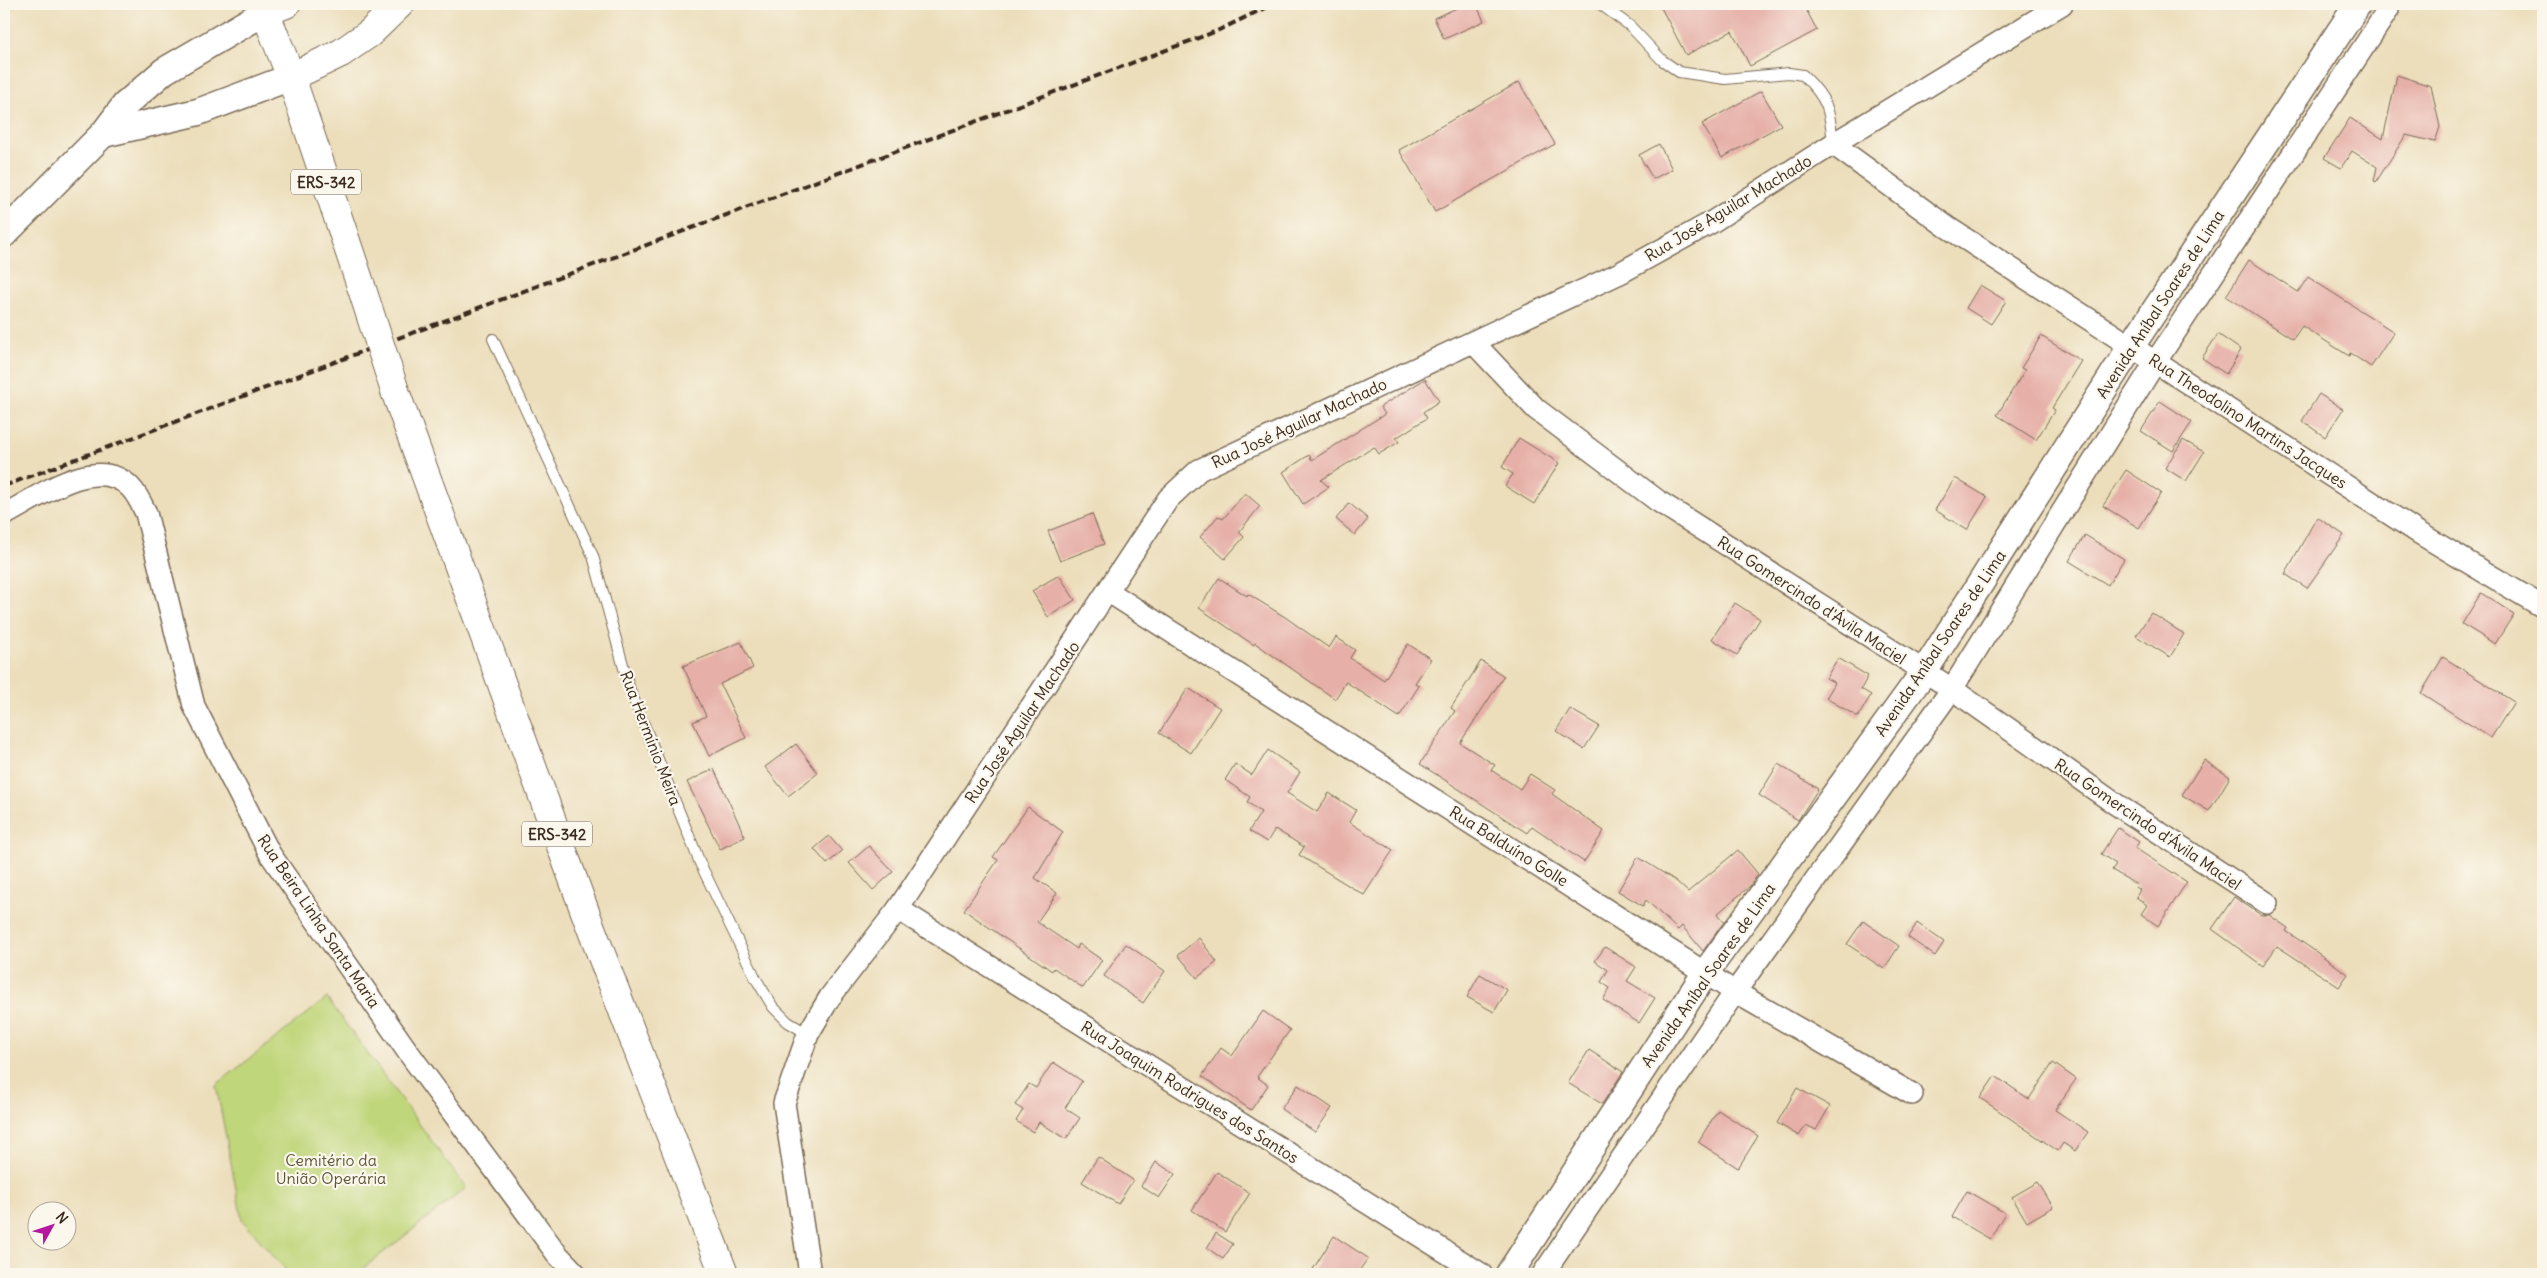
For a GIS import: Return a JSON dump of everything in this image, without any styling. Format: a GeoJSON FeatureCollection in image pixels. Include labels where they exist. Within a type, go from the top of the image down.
{"type":"FeatureCollection","features":[{"type":"Feature","properties":{"kind":"main road"},"geometry":{"type":"LineString","coordinates":[[291,78],[341,53],[370,33],[400,4]]}},
{"type":"Feature","properties":{"kind":"main road","name":"ERS-342"},"geometry":{"type":"LineString","coordinates":[[271,7],[291,78],[395,392],[588,920],[724,1274]]}},
{"type":"Feature","properties":{"kind":"street","name":"Rua José Aguilar Machado"},"geometry":{"type":"LineString","coordinates":[[810,1274],[784,1103],[808,1034],[830,997],[898,909],[1109,592],[1168,499],[1199,470],[1620,273],[1712,222],[1832,144],[2062,4]]}},
{"type":"Feature","properties":{"kind":"street","name":"Avenida Aníbal Soares de Lima"},"geometry":{"type":"LineString","coordinates":[[1509,1274],[1706,972],[1924,672],[2132,345],[2358,4]]}},
{"type":"Feature","properties":{"kind":"street","name":"Avenida Aníbal Soares de Lima"},"geometry":{"type":"LineString","coordinates":[[1543,1274],[1735,992],[1952,689],[2156,361],[2388,10],[2387,4]]}},
{"type":"Feature","properties":{"kind":"street"},"geometry":{"type":"LineString","coordinates":[[4,234],[103,134],[125,105],[164,71],[271,7]]}},
{"type":"Feature","properties":{"kind":"street"},"geometry":{"type":"LineString","coordinates":[[103,134],[198,112],[291,78]]}},
{"type":"Feature","properties":{"kind":"street","name":"Rua Theodolino Martins Jacques"},"geometry":{"type":"LineString","coordinates":[[1832,144],[1947,227],[2420,533],[2543,607]]}},
{"type":"Feature","properties":{"kind":"street","name":"Rua Gomercindo d'Ávila Maciel"},"geometry":{"type":"LineString","coordinates":[[1473,342],[1536,409],[1658,500],[1952,689],[2114,803],[2267,903]]}},
{"type":"Feature","properties":{"kind":"street","name":"Rua Beira Linha Santa Maria"},"geometry":{"type":"LineString","coordinates":[[4,515],[62,483],[90,475],[114,477],[130,487],[146,513],[194,706],[270,854],[408,1052],[557,1254],[576,1274]]}},
{"type":"Feature","properties":{"kind":"street","name":"Rua Balduíno Golle"},"geometry":{"type":"LineString","coordinates":[[1109,592],[1735,992],[1912,1094]]}},
{"type":"Feature","properties":{"kind":"street","name":"Rua Joaquim Rodrigues dos Santos"},"geometry":{"type":"LineString","coordinates":[[898,909],[1481,1274]]}},
{"type":"Feature","properties":{"kind":"lane"},"geometry":{"type":"LineString","coordinates":[[1600,4],[1630,26],[1662,60],[1678,72],[1725,79],[1789,73],[1803,75],[1825,99],[1830,112],[1832,144]]}},
{"type":"Feature","properties":{"kind":"lane","name":"Rua Hermínio Meira"},"geometry":{"type":"LineString","coordinates":[[494,339],[593,556],[630,690],[700,863],[756,979],[773,1007],[788,1022],[808,1034]]}},
{"type":"Feature","properties":{"kind":"green space","name":"Cemitério da União Operária"},"geometry":{"type":"Polygon","coordinates":[[[327,998],[466,1188],[356,1274],[289,1274],[242,1220],[216,1085],[327,998]]]}},
{"type":"Feature","properties":{"kind":"building"},"geometry":{"type":"Polygon","coordinates":[[[1466,4],[1476,4],[1484,21],[1444,39],[1434,18],[1466,4]]]}},
{"type":"Feature","properties":{"kind":"building"},"geometry":{"type":"Polygon","coordinates":[[[1659,4],[1803,4],[1817,30],[1750,66],[1732,31],[1686,55],[1659,4]]]}},
{"type":"Feature","properties":{"kind":"building"},"geometry":{"type":"Polygon","coordinates":[[[2397,75],[2431,86],[2440,127],[2435,142],[2406,135],[2376,182],[2374,181],[2377,167],[2352,151],[2341,168],[2324,158],[2350,118],[2383,139],[2397,75]]]}},
{"type":"Feature","properties":{"kind":"building"},"geometry":{"type":"Polygon","coordinates":[[[1519,82],[1555,144],[1435,212],[1399,150],[1519,82]]]}},
{"type":"Feature","properties":{"kind":"building"},"geometry":{"type":"Polygon","coordinates":[[[1761,91],[1781,125],[1722,158],[1702,124],[1761,91]]]}},
{"type":"Feature","properties":{"kind":"building"},"geometry":{"type":"Polygon","coordinates":[[[1659,144],[1672,169],[1653,179],[1639,155],[1659,144]]]}},
{"type":"Feature","properties":{"kind":"building"},"geometry":{"type":"Polygon","coordinates":[[[2249,260],[2298,292],[2308,277],[2394,332],[2371,367],[2350,353],[2349,356],[2302,326],[2293,339],[2226,296],[2249,260]]]}},
{"type":"Feature","properties":{"kind":"building"},"geometry":{"type":"Polygon","coordinates":[[[1980,285],[2006,301],[1991,324],[1966,308],[1980,285]]]}},
{"type":"Feature","properties":{"kind":"building"},"geometry":{"type":"Polygon","coordinates":[[[2218,334],[2241,350],[2226,374],[2202,358],[2218,334]]]}},
{"type":"Feature","properties":{"kind":"building"},"geometry":{"type":"Polygon","coordinates":[[[2041,336],[2081,361],[2052,408],[2055,410],[2036,440],[1997,415],[2025,370],[2021,368],[2041,336]]]}},
{"type":"Feature","properties":{"kind":"building"},"geometry":{"type":"Polygon","coordinates":[[[1425,379],[1439,401],[1423,412],[1427,418],[1396,438],[1399,442],[1379,454],[1374,447],[1321,480],[1329,487],[1303,504],[1283,472],[1309,455],[1312,460],[1385,414],[1380,407],[1425,379]]]}},
{"type":"Feature","properties":{"kind":"building"},"geometry":{"type":"Polygon","coordinates":[[[2319,394],[2343,409],[2325,437],[2302,421],[2319,394]]]}},
{"type":"Feature","properties":{"kind":"building"},"geometry":{"type":"Polygon","coordinates":[[[2160,401],[2192,422],[2173,451],[2141,431],[2160,401]]]}},
{"type":"Feature","properties":{"kind":"building"},"geometry":{"type":"Polygon","coordinates":[[[1519,438],[1559,463],[1534,504],[1505,486],[1513,474],[1502,467],[1519,438]]]}},
{"type":"Feature","properties":{"kind":"building"},"geometry":{"type":"Polygon","coordinates":[[[2183,440],[2204,452],[2186,481],[2165,468],[2183,440]]]}},
{"type":"Feature","properties":{"kind":"building"},"geometry":{"type":"Polygon","coordinates":[[[2126,470],[2161,493],[2139,528],[2103,506],[2126,470]]]}},
{"type":"Feature","properties":{"kind":"building"},"geometry":{"type":"Polygon","coordinates":[[[1955,478],[1987,497],[1967,530],[1935,510],[1955,478]]]}},
{"type":"Feature","properties":{"kind":"building"},"geometry":{"type":"Polygon","coordinates":[[[1245,493],[1260,506],[1239,532],[1244,537],[1225,559],[1200,537],[1218,516],[1223,519],[1245,493]]]}},
{"type":"Feature","properties":{"kind":"building"},"geometry":{"type":"Polygon","coordinates":[[[1349,503],[1368,519],[1355,535],[1336,519],[1349,503]]]}},
{"type":"Feature","properties":{"kind":"building"},"geometry":{"type":"Polygon","coordinates":[[[1092,514],[1104,544],[1060,561],[1048,531],[1092,514]]]}},
{"type":"Feature","properties":{"kind":"building"},"geometry":{"type":"Polygon","coordinates":[[[2317,517],[2344,535],[2307,588],[2285,574],[2317,517]]]}},
{"type":"Feature","properties":{"kind":"building"},"geometry":{"type":"Polygon","coordinates":[[[2085,535],[2124,559],[2108,585],[2069,561],[2085,535]]]}},
{"type":"Feature","properties":{"kind":"building"},"geometry":{"type":"Polygon","coordinates":[[[1059,575],[1075,600],[1048,617],[1032,591],[1059,575]]]}},
{"type":"Feature","properties":{"kind":"building"},"geometry":{"type":"Polygon","coordinates":[[[1219,578],[1285,617],[1329,648],[1336,637],[1355,650],[1350,658],[1384,680],[1408,644],[1431,659],[1415,683],[1419,686],[1399,717],[1346,682],[1335,699],[1255,643],[1254,645],[1199,608],[1219,578]]]}},
{"type":"Feature","properties":{"kind":"building"},"geometry":{"type":"Polygon","coordinates":[[[2481,593],[2514,614],[2495,644],[2462,624],[2481,593]]]}},
{"type":"Feature","properties":{"kind":"building"},"geometry":{"type":"Polygon","coordinates":[[[1735,603],[1760,619],[1737,655],[1712,639],[1735,603]]]}},
{"type":"Feature","properties":{"kind":"building"},"geometry":{"type":"Polygon","coordinates":[[[2151,613],[2184,634],[2170,657],[2136,636],[2151,613]]]}},
{"type":"Feature","properties":{"kind":"building"},"geometry":{"type":"Polygon","coordinates":[[[741,642],[753,668],[720,684],[746,738],[709,756],[693,722],[706,716],[683,666],[741,642]]]}},
{"type":"Feature","properties":{"kind":"building"},"geometry":{"type":"Polygon","coordinates":[[[2443,657],[2514,702],[2491,738],[2421,693],[2443,657]]]}},
{"type":"Feature","properties":{"kind":"building"},"geometry":{"type":"Polygon","coordinates":[[[1838,658],[1868,676],[1861,689],[1871,695],[1858,717],[1826,698],[1835,683],[1826,678],[1838,658]]]}},
{"type":"Feature","properties":{"kind":"building"},"geometry":{"type":"Polygon","coordinates":[[[1481,661],[1504,676],[1460,743],[1495,765],[1491,770],[1520,789],[1530,774],[1555,790],[1552,794],[1604,831],[1584,862],[1532,826],[1527,833],[1420,764],[1455,711],[1451,708],[1481,661]]]}},
{"type":"Feature","properties":{"kind":"building"},"geometry":{"type":"Polygon","coordinates":[[[1188,688],[1220,708],[1191,753],[1159,733],[1188,688]]]}},
{"type":"Feature","properties":{"kind":"building"},"geometry":{"type":"Polygon","coordinates":[[[1570,709],[1599,726],[1584,749],[1556,731],[1570,709]]]}},
{"type":"Feature","properties":{"kind":"building"},"geometry":{"type":"Polygon","coordinates":[[[796,744],[818,773],[788,796],[765,767],[796,744]]]}},
{"type":"Feature","properties":{"kind":"building"},"geometry":{"type":"Polygon","coordinates":[[[1268,750],[1300,772],[1287,793],[1317,812],[1329,793],[1356,810],[1349,822],[1393,850],[1364,895],[1299,855],[1304,847],[1275,829],[1267,842],[1249,831],[1261,812],[1247,802],[1250,797],[1225,780],[1235,764],[1252,775],[1268,750]]]}},
{"type":"Feature","properties":{"kind":"building"},"geometry":{"type":"Polygon","coordinates":[[[2204,760],[2230,777],[2209,811],[2182,795],[2204,760]]]}},
{"type":"Feature","properties":{"kind":"building"},"geometry":{"type":"Polygon","coordinates":[[[1778,764],[1818,789],[1798,820],[1759,795],[1778,764]]]}},
{"type":"Feature","properties":{"kind":"building"},"geometry":{"type":"Polygon","coordinates":[[[714,769],[745,837],[720,849],[687,782],[714,769]]]}},
{"type":"Feature","properties":{"kind":"building"},"geometry":{"type":"Polygon","coordinates":[[[1028,807],[1063,832],[1035,878],[1057,893],[1037,922],[1077,949],[1079,944],[1102,960],[1083,988],[1054,968],[1052,971],[964,910],[998,860],[993,857],[1028,807]]]}},
{"type":"Feature","properties":{"kind":"building"},"geometry":{"type":"Polygon","coordinates":[[[2118,828],[2139,842],[2135,848],[2187,882],[2158,926],[2141,914],[2147,905],[2136,897],[2140,890],[2136,887],[2137,885],[2112,870],[2116,864],[2101,854],[2118,828]]]}},
{"type":"Feature","properties":{"kind":"building"},"geometry":{"type":"Polygon","coordinates":[[[829,836],[842,851],[827,864],[814,849],[829,836]]]}},
{"type":"Feature","properties":{"kind":"building"},"geometry":{"type":"Polygon","coordinates":[[[869,846],[893,872],[873,890],[849,863],[869,846]]]}},
{"type":"Feature","properties":{"kind":"building"},"geometry":{"type":"Polygon","coordinates":[[[1738,850],[1758,874],[1750,886],[1717,914],[1724,922],[1703,951],[1682,926],[1678,930],[1646,900],[1643,906],[1618,891],[1638,857],[1676,881],[1688,892],[1738,850]]]}},
{"type":"Feature","properties":{"kind":"building"},"geometry":{"type":"Polygon","coordinates":[[[2234,897],[2261,915],[2269,915],[2288,928],[2286,931],[2348,974],[2339,987],[2277,946],[2263,966],[2212,929],[2234,897]]]}},
{"type":"Feature","properties":{"kind":"building"},"geometry":{"type":"Polygon","coordinates":[[[1863,921],[1899,946],[1884,969],[1847,944],[1863,921]]]}},
{"type":"Feature","properties":{"kind":"building"},"geometry":{"type":"Polygon","coordinates":[[[1917,923],[1944,942],[1935,956],[1908,937],[1917,923]]]}},
{"type":"Feature","properties":{"kind":"building"},"geometry":{"type":"Polygon","coordinates":[[[1199,938],[1217,962],[1197,978],[1178,955],[1199,938]]]}},
{"type":"Feature","properties":{"kind":"building"},"geometry":{"type":"Polygon","coordinates":[[[1126,944],[1165,971],[1143,1003],[1104,976],[1126,944]]]}},
{"type":"Feature","properties":{"kind":"building"},"geometry":{"type":"Polygon","coordinates":[[[1605,947],[1636,967],[1627,981],[1655,998],[1639,1023],[1603,1000],[1610,988],[1601,982],[1608,970],[1595,961],[1605,947]]]}},
{"type":"Feature","properties":{"kind":"building"},"geometry":{"type":"Polygon","coordinates":[[[1480,974],[1507,990],[1494,1012],[1467,997],[1480,974]]]}},
{"type":"Feature","properties":{"kind":"building"},"geometry":{"type":"Polygon","coordinates":[[[1263,1011],[1290,1030],[1257,1077],[1268,1085],[1251,1110],[1202,1076],[1221,1048],[1232,1056],[1263,1011]]]}},
{"type":"Feature","properties":{"kind":"building"},"geometry":{"type":"Polygon","coordinates":[[[1589,1050],[1623,1072],[1602,1104],[1568,1083],[1589,1050]]]}},
{"type":"Feature","properties":{"kind":"building"},"geometry":{"type":"Polygon","coordinates":[[[1053,1062],[1082,1081],[1065,1108],[1080,1118],[1066,1139],[1039,1122],[1033,1132],[1016,1121],[1023,1110],[1015,1105],[1029,1084],[1036,1088],[1053,1062]]]}},
{"type":"Feature","properties":{"kind":"building"},"geometry":{"type":"Polygon","coordinates":[[[2053,1063],[2076,1079],[2055,1110],[2088,1132],[2075,1151],[2063,1143],[2058,1151],[1980,1098],[1995,1076],[2029,1099],[2053,1063]]]}},
{"type":"Feature","properties":{"kind":"building"},"geometry":{"type":"Polygon","coordinates":[[[1298,1085],[1332,1108],[1315,1132],[1281,1109],[1298,1085]]]}},
{"type":"Feature","properties":{"kind":"building"},"geometry":{"type":"Polygon","coordinates":[[[1797,1088],[1830,1106],[1816,1130],[1806,1125],[1799,1136],[1777,1123],[1797,1088]]]}},
{"type":"Feature","properties":{"kind":"building"},"geometry":{"type":"Polygon","coordinates":[[[1718,1110],[1758,1136],[1738,1168],[1698,1142],[1718,1110]]]}},
{"type":"Feature","properties":{"kind":"building"},"geometry":{"type":"Polygon","coordinates":[[[1098,1157],[1133,1180],[1118,1204],[1082,1182],[1098,1157]]]}},
{"type":"Feature","properties":{"kind":"building"},"geometry":{"type":"Polygon","coordinates":[[[1156,1162],[1175,1174],[1159,1198],[1141,1186],[1156,1162]]]}},
{"type":"Feature","properties":{"kind":"building"},"geometry":{"type":"Polygon","coordinates":[[[1217,1172],[1250,1193],[1225,1232],[1192,1210],[1217,1172]]]}},
{"type":"Feature","properties":{"kind":"building"},"geometry":{"type":"Polygon","coordinates":[[[2038,1182],[2053,1207],[2027,1222],[2012,1197],[2038,1182]]]}},
{"type":"Feature","properties":{"kind":"building"},"geometry":{"type":"Polygon","coordinates":[[[1967,1191],[2005,1213],[1990,1239],[1952,1217],[1967,1191]]]}},
{"type":"Feature","properties":{"kind":"building"},"geometry":{"type":"Polygon","coordinates":[[[1216,1233],[1233,1244],[1223,1259],[1207,1248],[1216,1233]]]}},
{"type":"Feature","properties":{"kind":"building"},"geometry":{"type":"Polygon","coordinates":[[[1334,1236],[1368,1258],[1357,1274],[1310,1274],[1334,1236]]]}},
{"type":"Feature","properties":{"kind":"railway"},"geometry":{"type":"LineString","coordinates":[[4,486],[1217,31],[1273,4]]}}]}
